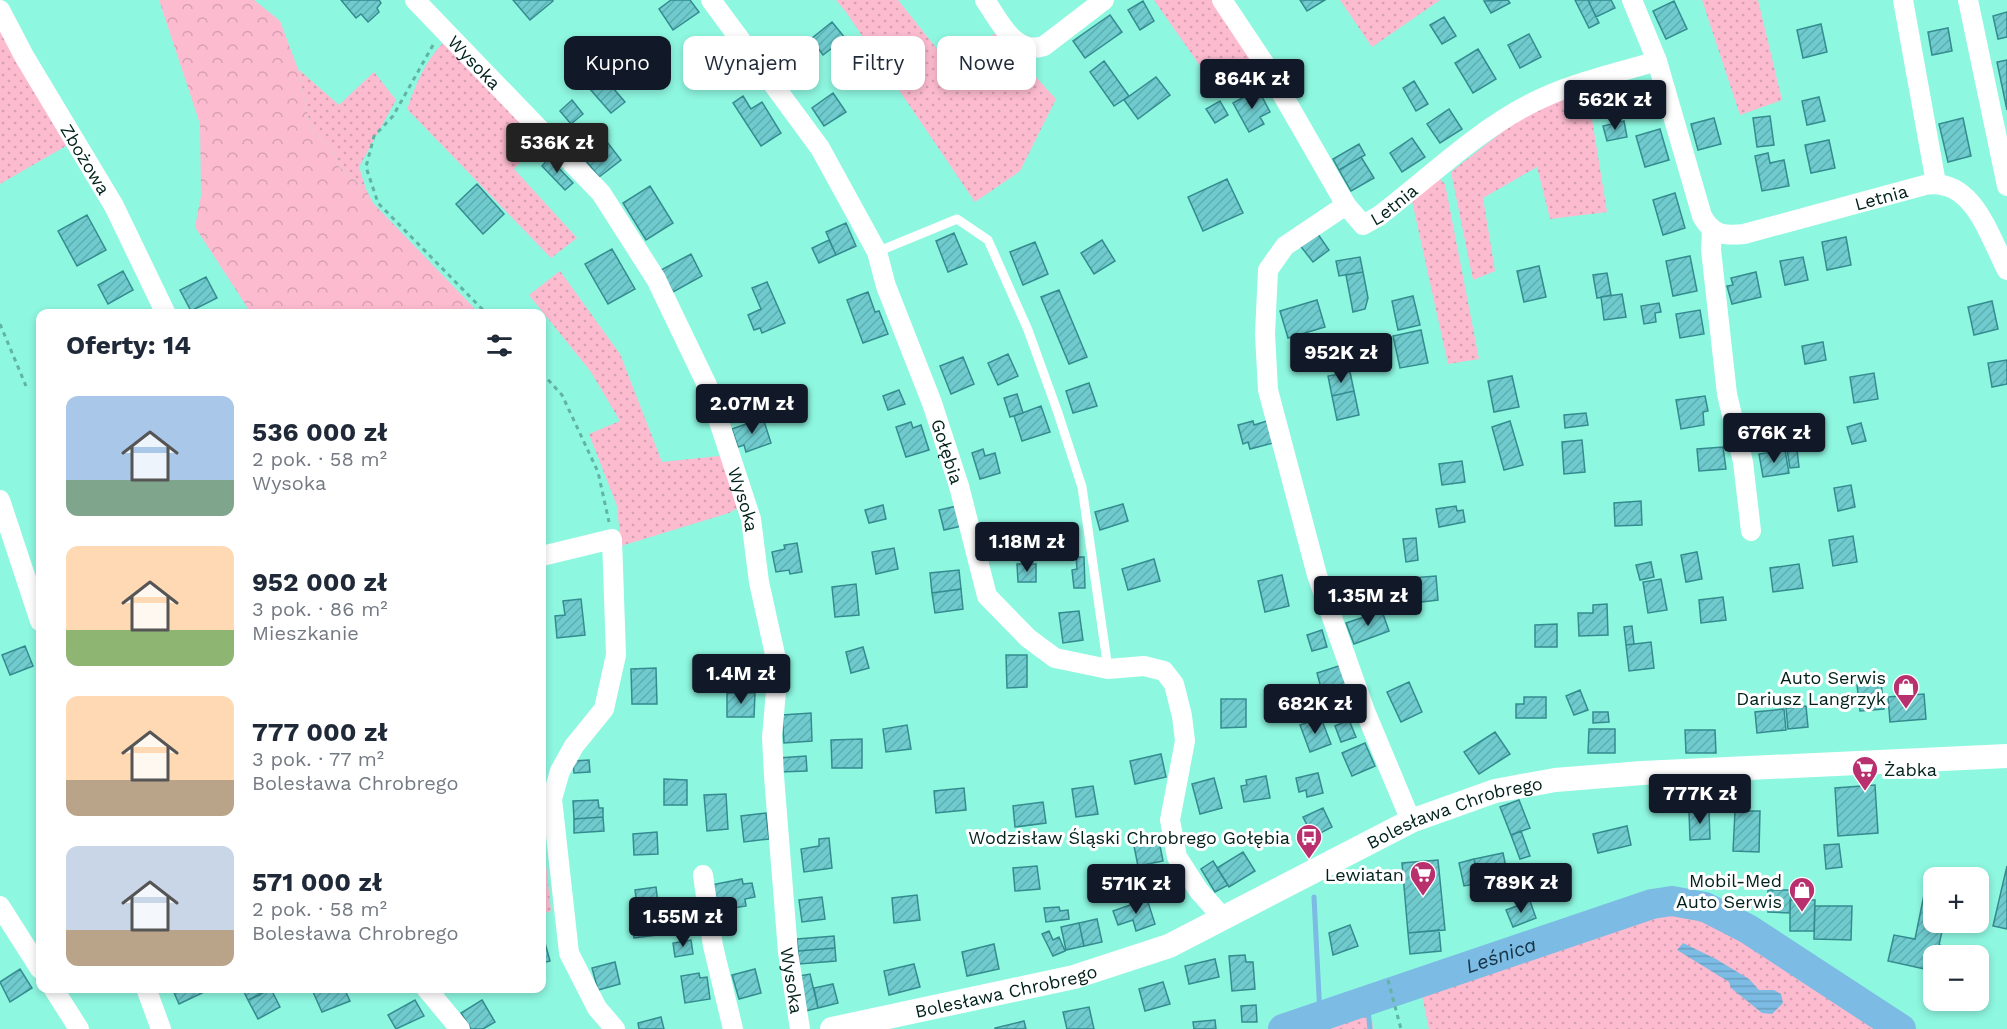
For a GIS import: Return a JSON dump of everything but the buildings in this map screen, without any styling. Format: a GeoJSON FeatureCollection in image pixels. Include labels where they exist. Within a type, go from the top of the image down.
{"type":"FeatureCollection","features":[{"type":"Feature","properties":{"kind":"street","name":"Wysoka"},"geometry":{"type":"LineString","coordinates":[[415,0],[443,32],[601,193],[656,279],[707,385],[750,519],[759,582],[778,669],[772,737],[774,776],[788,952],[800,1029]]}},
{"type":"Feature","properties":{"kind":"street","name":"Gołębia"},"geometry":{"type":"LineString","coordinates":[[711,0],[820,148],[877,252],[886,286],[932,404],[959,486],[987,596],[1028,638],[1055,658],[1108,669],[1144,666],[1164,671],[1174,684],[1185,741],[1170,820],[1177,857],[1199,891],[1224,919]]}},
{"type":"Feature","properties":{"kind":"street"},"geometry":{"type":"LineString","coordinates":[[986,0],[1009,35],[1022,46],[1037,49],[1104,0]]}},
{"type":"Feature","properties":{"kind":"street","name":"Letnia"},"geometry":{"type":"LineString","coordinates":[[1222,0],[1272,75],[1346,205],[1363,225],[1379,216],[1488,131],[1521,109],[1567,87],[1657,61]]}},
{"type":"Feature","properties":{"kind":"street"},"geometry":{"type":"LineString","coordinates":[[1632,0],[1657,61],[1702,216],[1712,231],[1711,250],[1727,394],[1743,462],[1751,531]]}},
{"type":"Feature","properties":{"kind":"street"},"geometry":{"type":"LineString","coordinates":[[1903,0],[1936,183],[1952,186],[1970,200],[2007,270]]}},
{"type":"Feature","properties":{"kind":"street"},"geometry":{"type":"LineString","coordinates":[[1968,0],[2007,186]]}},
{"type":"Feature","properties":{"kind":"street","name":"Zbożowa"},"geometry":{"type":"LineString","coordinates":[[0,10],[24,56],[114,206],[164,309]]}},
{"type":"Feature","properties":{"kind":"street","name":"Letnia"},"geometry":{"type":"LineString","coordinates":[[1712,231],[1722,235],[1744,234],[1936,183]]}},
{"type":"Feature","properties":{"kind":"street"},"geometry":{"type":"LineString","coordinates":[[1346,205],[1286,246],[1268,270],[1264,334],[1268,390],[1317,575],[1365,711],[1412,821]]}},
{"type":"Feature","properties":{"kind":"street"},"geometry":{"type":"LineString","coordinates":[[0,500],[36,609]]}},
{"type":"Feature","properties":{"kind":"street"},"geometry":{"type":"LineString","coordinates":[[546,555],[612,539],[616,655],[604,709],[574,746],[561,771],[552,799],[568,953],[597,1008],[615,1029]]}},
{"type":"Feature","properties":{"kind":"street","name":"Bolesława Chrobrego"},"geometry":{"type":"LineString","coordinates":[[832,1029],[1074,977],[1141,957],[1224,919],[1412,821],[1495,791],[1555,780],[1827,762],[2007,756]]}},
{"type":"Feature","properties":{"kind":"street"},"geometry":{"type":"LineString","coordinates":[[703,875],[713,946],[733,1029]]}},
{"type":"Feature","properties":{"kind":"street"},"geometry":{"type":"LineString","coordinates":[[0,906],[36,963]]}},
{"type":"Feature","properties":{"kind":"street"},"geometry":{"type":"LineString","coordinates":[[56,993],[79,1029]]}},
{"type":"Feature","properties":{"kind":"street"},"geometry":{"type":"LineString","coordinates":[[148,993],[161,1029]]}},
{"type":"Feature","properties":{"kind":"street"},"geometry":{"type":"LineString","coordinates":[[430,993],[460,1029]]}},
{"type":"Feature","properties":{"kind":"lane"},"geometry":{"type":"LineString","coordinates":[[877,252],[957,219],[988,240],[1028,330],[1082,487],[1108,669]]}},
{"type":"Feature","properties":{"kind":"path"},"geometry":{"type":"LineString","coordinates":[[443,32],[425,55],[393,116],[374,136],[366,167],[378,202],[482,309]]}},
{"type":"Feature","properties":{"kind":"path"},"geometry":{"type":"LineString","coordinates":[[0,324],[26,386]]}},
{"type":"Feature","properties":{"kind":"path"},"geometry":{"type":"LineString","coordinates":[[546,378],[562,395],[598,472],[612,539]]}},
{"type":"Feature","properties":{"kind":"path"},"geometry":{"type":"LineString","coordinates":[[1388,980],[1401,1029]]}},
{"type":"Feature","properties":{"kind":"green space"},"geometry":{"type":"Polygon","coordinates":[[[159,0],[254,0],[280,21],[298,69],[311,130],[333,149],[339,167],[366,189],[373,203],[475,309],[248,309],[195,227],[201,196],[200,124],[159,0]]]}},
{"type":"Feature","properties":{"kind":"green space"},"geometry":{"type":"Polygon","coordinates":[[[836,0],[898,0],[937,49],[937,90],[1036,90],[1036,77],[1056,99],[1020,171],[975,202],[899,90],[925,90],[925,36],[862,36],[836,0]]]}},
{"type":"Feature","properties":{"kind":"green space"},"geometry":{"type":"Polygon","coordinates":[[[1154,0],[1213,0],[1259,67],[1219,93],[1154,0]]]}},
{"type":"Feature","properties":{"kind":"green space"},"geometry":{"type":"Polygon","coordinates":[[[1340,0],[1440,0],[1372,47],[1340,0]]]}},
{"type":"Feature","properties":{"kind":"green space"},"geometry":{"type":"Polygon","coordinates":[[[1702,0],[1758,0],[1782,100],[1740,115],[1702,0]]]}},
{"type":"Feature","properties":{"kind":"green space"},"geometry":{"type":"Polygon","coordinates":[[[0,20],[71,143],[0,184],[0,20]]]}},
{"type":"Feature","properties":{"kind":"green space"},"geometry":{"type":"Polygon","coordinates":[[[999,31],[1007,36],[991,36],[999,31]]]}},
{"type":"Feature","properties":{"kind":"green space"},"geometry":{"type":"Polygon","coordinates":[[[444,42],[540,141],[514,169],[577,238],[551,258],[407,109],[426,65],[444,42]]]}},
{"type":"Feature","properties":{"kind":"green space"},"geometry":{"type":"Polygon","coordinates":[[[298,69],[339,105],[374,72],[396,100],[359,167],[366,189],[339,167],[333,149],[311,130],[298,69]]]}},
{"type":"Feature","properties":{"kind":"green space"},"geometry":{"type":"Polygon","coordinates":[[[1587,88],[1607,212],[1550,219],[1537,167],[1483,198],[1495,271],[1473,280],[1451,172],[1511,125],[1541,105],[1587,88]]]}},
{"type":"Feature","properties":{"kind":"green space"},"geometry":{"type":"Polygon","coordinates":[[[1440,179],[1445,184],[1479,359],[1448,364],[1412,201],[1440,179]]]}},
{"type":"Feature","properties":{"kind":"green space"},"geometry":{"type":"Polygon","coordinates":[[[560,271],[620,354],[662,462],[738,454],[752,500],[729,513],[621,546],[617,506],[589,434],[620,421],[591,372],[546,316],[546,309],[540,309],[529,295],[560,271]]]}},
{"type":"Feature","properties":{"kind":"green space"},"geometry":{"type":"Polygon","coordinates":[[[546,864],[551,911],[546,913],[546,864]]]}},
{"type":"Feature","properties":{"kind":"green space"},"geometry":{"type":"Polygon","coordinates":[[[1662,911],[1683,911],[1707,917],[1880,1029],[1429,1029],[1421,991],[1662,911]]]}},
{"type":"Feature","properties":{"kind":"green space"},"geometry":{"type":"Polygon","coordinates":[[[1371,1010],[1373,1029],[1314,1029],[1371,1010]]]}},
{"type":"Feature","properties":{"kind":"water"},"geometry":{"type":"Polygon","coordinates":[[[1683,943],[1749,979],[1759,990],[1774,990],[1781,994],[1783,1003],[1772,1014],[1762,1013],[1731,988],[1729,982],[1677,950],[1683,943]]]}},
{"type":"Feature","properties":{"kind":"waterway"},"geometry":{"type":"LineString","coordinates":[[1314,897],[1320,1016]]}},
{"type":"Feature","properties":{"kind":"waterway","name":"Leśnica"},"geometry":{"type":"LineString","coordinates":[[1283,1029],[1652,904],[1672,901],[1705,907],[1748,929],[1901,1029]]}},
{"type":"Feature","properties":{"kind":"waterway"},"geometry":{"type":"LineString","coordinates":[[1367,1001],[1370,1029]]}},
{"type":"Feature","properties":{"kind":"place","name":"Auto Serwis Dariusz Langrzyk"},"geometry":{"type":"Point","coordinates":[1906,710]}},
{"type":"Feature","properties":{"kind":"place","name":"Żabka"},"geometry":{"type":"Point","coordinates":[1865,792]}},
{"type":"Feature","properties":{"kind":"place","name":"Wodzisław Śląski Chrobrego Gołębia"},"geometry":{"type":"Point","coordinates":[1309,860]}},
{"type":"Feature","properties":{"kind":"place","name":"Lewiatan"},"geometry":{"type":"Point","coordinates":[1423,897]}},
{"type":"Feature","properties":{"kind":"place","name":"Mobil-Med Auto Serwis"},"geometry":{"type":"Point","coordinates":[1802,913]}}]}
